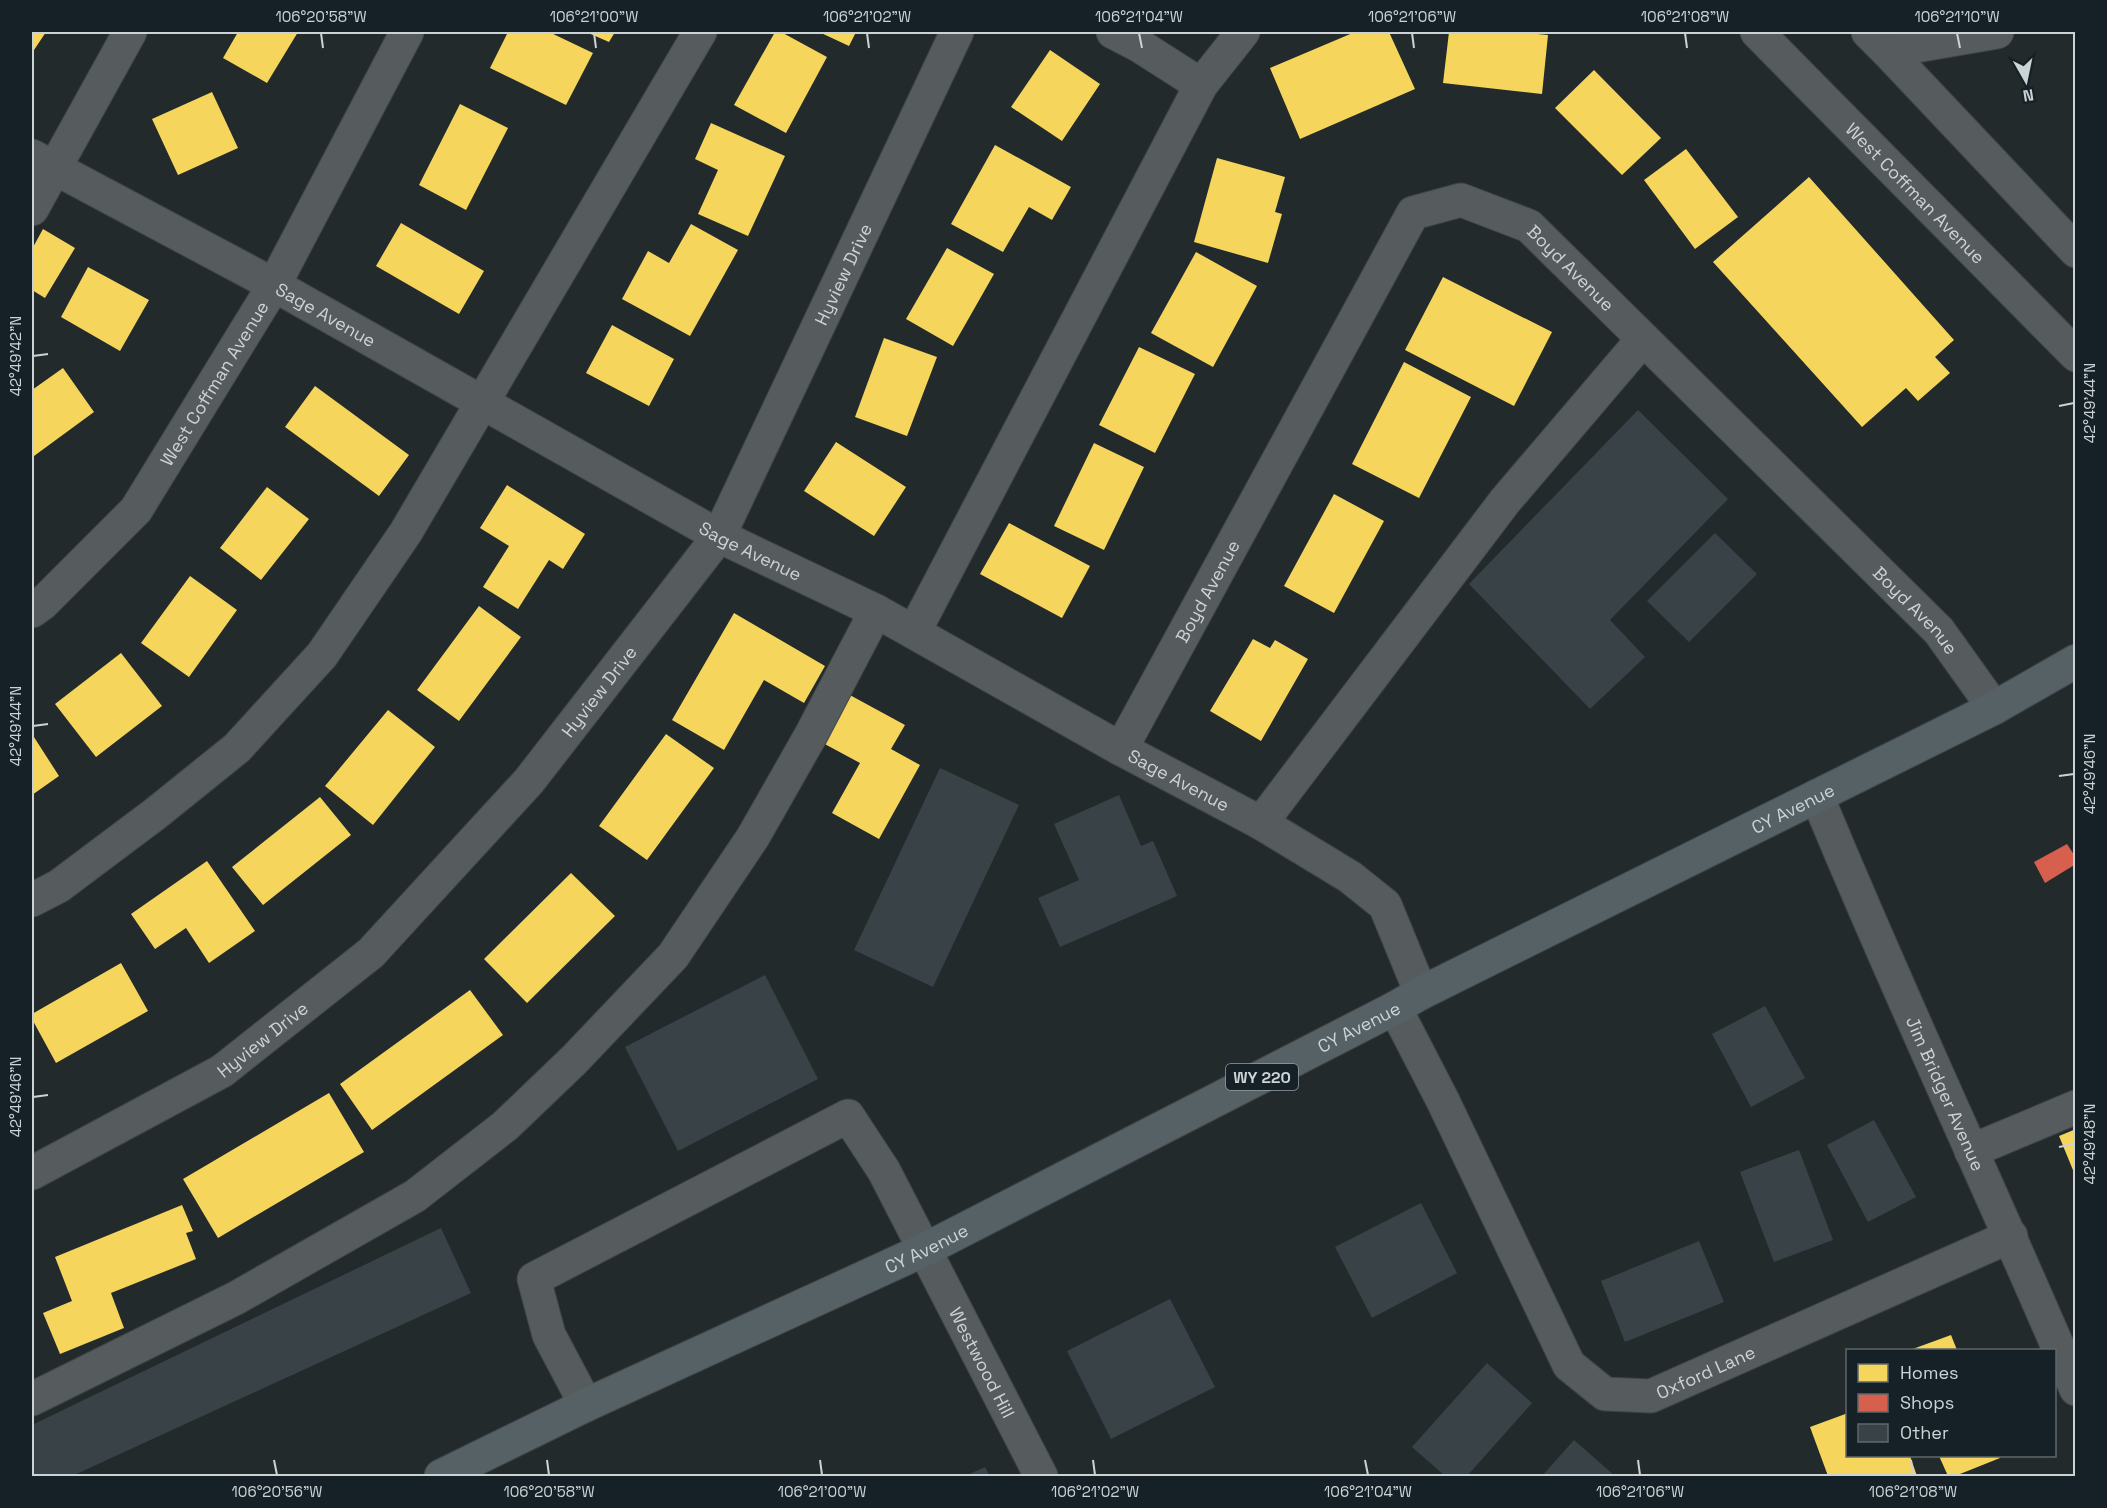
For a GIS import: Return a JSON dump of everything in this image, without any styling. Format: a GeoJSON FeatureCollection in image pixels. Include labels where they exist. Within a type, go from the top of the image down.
{"type":"FeatureCollection","features":[{"type":"Feature","properties":{"kind":"main road","name":"CY Avenue"},"geometry":{"type":"LineString","coordinates":[[452,1474],[586,1405],[926,1249],[1408,1001],[1994,708],[2076,661]]}},
{"type":"Feature","properties":{"kind":"street"},"geometry":{"type":"LineString","coordinates":[[32,210],[44,162],[130,32]]}},
{"type":"Feature","properties":{"kind":"street","name":"West Coffman Avenue"},"geometry":{"type":"LineString","coordinates":[[32,611],[43,603],[136,510],[274,285],[406,32]]}},
{"type":"Feature","properties":{"kind":"street"},"geometry":{"type":"LineString","coordinates":[[32,900],[59,886],[155,814],[237,748],[322,655],[406,532],[700,32]]}},
{"type":"Feature","properties":{"kind":"street","name":"Hyview Drive"},"geometry":{"type":"LineString","coordinates":[[32,1173],[222,1071],[371,953],[529,781],[719,536],[957,32]]}},
{"type":"Feature","properties":{"kind":"street"},"geometry":{"type":"LineString","coordinates":[[1113,32],[1140,46],[1201,85]]}},
{"type":"Feature","properties":{"kind":"street"},"geometry":{"type":"LineString","coordinates":[[914,632],[1201,85],[1244,32]]}},
{"type":"Feature","properties":{"kind":"street","name":"West Coffman Avenue"},"geometry":{"type":"LineString","coordinates":[[1757,32],[2076,355]]}},
{"type":"Feature","properties":{"kind":"street"},"geometry":{"type":"LineString","coordinates":[[1878,41],[1997,32]]}},
{"type":"Feature","properties":{"kind":"street"},"geometry":{"type":"LineString","coordinates":[[1878,41],[2076,251]]}},
{"type":"Feature","properties":{"kind":"street","name":"Sage Avenue"},"geometry":{"type":"LineString","coordinates":[[44,162],[274,285],[719,536],[876,611],[1120,749],[1262,823],[1350,877],[1385,905],[1408,1001]]}},
{"type":"Feature","properties":{"kind":"street","name":"Boyd Avenue"},"geometry":{"type":"LineString","coordinates":[[1120,749],[1413,213],[1461,200],[1529,226],[1939,631],[1994,708]]}},
{"type":"Feature","properties":{"kind":"street"},"geometry":{"type":"LineString","coordinates":[[1262,823],[1505,501],[1643,339]]}},
{"type":"Feature","properties":{"kind":"street"},"geometry":{"type":"LineString","coordinates":[[32,1399],[236,1298],[415,1196],[505,1126],[574,1060],[673,956],[753,837],[811,735],[876,611]]}},
{"type":"Feature","properties":{"kind":"street","name":"Jim Bridger Avenue"},"geometry":{"type":"LineString","coordinates":[[1817,796],[1857,894],[2011,1236],[2076,1389]]}},
{"type":"Feature","properties":{"kind":"street","name":"Oxford Lane"},"geometry":{"type":"LineString","coordinates":[[1408,1001],[1443,1101],[1569,1365],[1605,1394],[1651,1396],[2011,1236]]}},
{"type":"Feature","properties":{"kind":"street"},"geometry":{"type":"LineString","coordinates":[[1971,1150],[2076,1107]]}},
{"type":"Feature","properties":{"kind":"street","name":"Westwood Hill"},"geometry":{"type":"LineString","coordinates":[[586,1405],[549,1335],[534,1279],[848,1116],[884,1171],[926,1249],[1041,1476]]}},
{"type":"Feature","properties":{"kind":"building: Homes"},"geometry":{"type":"Polygon","coordinates":[[[32,32],[46,32],[32,53],[32,32]]]}},
{"type":"Feature","properties":{"kind":"building: Homes"},"geometry":{"type":"Polygon","coordinates":[[[238,32],[298,32],[267,83],[223,58],[238,32]]]}},
{"type":"Feature","properties":{"kind":"building: Homes"},"geometry":{"type":"Polygon","coordinates":[[[508,32],[549,32],[593,53],[566,105],[490,68],[508,32]]]}},
{"type":"Feature","properties":{"kind":"building: Homes"},"geometry":{"type":"Polygon","coordinates":[[[586,32],[615,32],[609,42],[586,32]]]}},
{"type":"Feature","properties":{"kind":"building: Homes"},"geometry":{"type":"Polygon","coordinates":[[[775,32],[781,32],[827,57],[786,133],[734,105],[775,32]]]}},
{"type":"Feature","properties":{"kind":"building: Homes"},"geometry":{"type":"Polygon","coordinates":[[[819,32],[856,32],[849,46],[819,32]]]}},
{"type":"Feature","properties":{"kind":"building: Homes"},"geometry":{"type":"Polygon","coordinates":[[[1355,32],[1389,32],[1415,89],[1300,139],[1270,68],[1355,32]]]}},
{"type":"Feature","properties":{"kind":"building: Homes"},"geometry":{"type":"Polygon","coordinates":[[[1449,32],[1517,32],[1548,35],[1542,94],[1443,83],[1449,32]]]}},
{"type":"Feature","properties":{"kind":"building: Homes"},"geometry":{"type":"Polygon","coordinates":[[[1050,50],[1100,84],[1062,141],[1011,107],[1050,50]]]}},
{"type":"Feature","properties":{"kind":"building: Homes"},"geometry":{"type":"Polygon","coordinates":[[[1594,70],[1661,138],[1622,175],[1555,108],[1594,70]]]}},
{"type":"Feature","properties":{"kind":"building: Homes"},"geometry":{"type":"Polygon","coordinates":[[[212,92],[238,148],[178,175],[152,119],[212,92]]]}},
{"type":"Feature","properties":{"kind":"building: Homes"},"geometry":{"type":"Polygon","coordinates":[[[460,104],[508,128],[466,210],[419,185],[460,104]]]}},
{"type":"Feature","properties":{"kind":"building: Homes"},"geometry":{"type":"Polygon","coordinates":[[[711,123],[785,156],[748,236],[698,214],[718,170],[695,159],[711,123]]]}},
{"type":"Feature","properties":{"kind":"building: Homes"},"geometry":{"type":"Polygon","coordinates":[[[995,145],[1071,187],[1052,220],[1029,207],[1003,252],[951,224],[995,145]]]}},
{"type":"Feature","properties":{"kind":"building: Homes"},"geometry":{"type":"Polygon","coordinates":[[[1686,149],[1738,217],[1695,249],[1644,180],[1686,149]]]}},
{"type":"Feature","properties":{"kind":"building: Homes"},"geometry":{"type":"Polygon","coordinates":[[[1217,158],[1285,177],[1275,212],[1282,214],[1268,263],[1194,242],[1217,158]]]}},
{"type":"Feature","properties":{"kind":"building: Homes"},"geometry":{"type":"Polygon","coordinates":[[[1809,177],[1954,340],[1935,357],[1950,373],[1918,401],[1906,388],[1862,427],[1713,262],[1809,177]]]}},
{"type":"Feature","properties":{"kind":"building: Homes"},"geometry":{"type":"Polygon","coordinates":[[[401,223],[484,271],[459,314],[376,266],[401,223]]]}},
{"type":"Feature","properties":{"kind":"building: Homes"},"geometry":{"type":"Polygon","coordinates":[[[691,224],[738,250],[690,336],[622,299],[648,251],[669,263],[691,224]]]}},
{"type":"Feature","properties":{"kind":"building: Homes"},"geometry":{"type":"Polygon","coordinates":[[[43,229],[75,248],[45,298],[32,290],[32,249],[43,229]]]}},
{"type":"Feature","properties":{"kind":"building: Homes"},"geometry":{"type":"Polygon","coordinates":[[[947,248],[994,274],[953,346],[906,319],[947,248]]]}},
{"type":"Feature","properties":{"kind":"building: Homes"},"geometry":{"type":"Polygon","coordinates":[[[1196,252],[1257,286],[1213,367],[1151,333],[1196,252]]]}},
{"type":"Feature","properties":{"kind":"building: Homes"},"geometry":{"type":"Polygon","coordinates":[[[88,267],[149,300],[120,351],[61,317],[88,267]]]}},
{"type":"Feature","properties":{"kind":"building: Homes"},"geometry":{"type":"Polygon","coordinates":[[[1443,277],[1552,332],[1514,406],[1405,350],[1443,277]]]}},
{"type":"Feature","properties":{"kind":"building: Homes"},"geometry":{"type":"Polygon","coordinates":[[[612,325],[674,359],[649,406],[586,373],[612,325]]]}},
{"type":"Feature","properties":{"kind":"building: Homes"},"geometry":{"type":"Polygon","coordinates":[[[884,338],[937,357],[907,436],[855,417],[884,338]]]}},
{"type":"Feature","properties":{"kind":"building: Homes"},"geometry":{"type":"Polygon","coordinates":[[[1139,347],[1195,374],[1155,453],[1099,425],[1139,347]]]}},
{"type":"Feature","properties":{"kind":"building: Homes"},"geometry":{"type":"Polygon","coordinates":[[[1404,362],[1471,397],[1419,498],[1352,464],[1404,362]]]}},
{"type":"Feature","properties":{"kind":"building: Homes"},"geometry":{"type":"Polygon","coordinates":[[[63,368],[94,412],[34,456],[32,452],[32,390],[63,368]]]}},
{"type":"Feature","properties":{"kind":"building: Homes"},"geometry":{"type":"Polygon","coordinates":[[[315,386],[409,455],[379,496],[285,427],[315,386]]]}},
{"type":"Feature","properties":{"kind":"building: Homes"},"geometry":{"type":"Polygon","coordinates":[[[836,442],[906,487],[874,536],[804,491],[836,442]]]}},
{"type":"Feature","properties":{"kind":"building: Homes"},"geometry":{"type":"Polygon","coordinates":[[[1094,443],[1144,467],[1104,550],[1054,526],[1094,443]]]}},
{"type":"Feature","properties":{"kind":"building: Homes"},"geometry":{"type":"Polygon","coordinates":[[[507,485],[585,534],[563,569],[549,560],[518,609],[483,587],[509,546],[480,528],[507,485]]]}},
{"type":"Feature","properties":{"kind":"building: Homes"},"geometry":{"type":"Polygon","coordinates":[[[267,487],[309,519],[261,580],[220,548],[267,487]]]}},
{"type":"Feature","properties":{"kind":"building: Homes"},"geometry":{"type":"Polygon","coordinates":[[[1334,494],[1384,521],[1334,613],[1284,586],[1334,494]]]}},
{"type":"Feature","properties":{"kind":"building: Homes"},"geometry":{"type":"Polygon","coordinates":[[[1009,523],[1090,566],[1062,618],[980,574],[1009,523]]]}},
{"type":"Feature","properties":{"kind":"building: Homes"},"geometry":{"type":"Polygon","coordinates":[[[190,576],[237,610],[189,677],[141,643],[190,576]]]}},
{"type":"Feature","properties":{"kind":"building: Homes"},"geometry":{"type":"Polygon","coordinates":[[[479,606],[521,637],[459,721],[417,690],[479,606]]]}},
{"type":"Feature","properties":{"kind":"building: Homes"},"geometry":{"type":"Polygon","coordinates":[[[734,613],[825,666],[804,703],[764,680],[724,750],[672,720],[734,613]]]}},
{"type":"Feature","properties":{"kind":"building: Homes"},"geometry":{"type":"Polygon","coordinates":[[[1253,639],[1270,648],[1275,640],[1308,659],[1261,741],[1210,711],[1253,639]]]}},
{"type":"Feature","properties":{"kind":"building: Homes"},"geometry":{"type":"Polygon","coordinates":[[[121,653],[162,706],[96,757],[55,704],[121,653]]]}},
{"type":"Feature","properties":{"kind":"building: Homes"},"geometry":{"type":"Polygon","coordinates":[[[848,694],[905,725],[891,749],[920,765],[879,839],[832,813],[860,763],[821,742],[848,694]]]}},
{"type":"Feature","properties":{"kind":"building: Homes"},"geometry":{"type":"Polygon","coordinates":[[[388,710],[435,747],[373,825],[325,786],[388,710]]]}},
{"type":"Feature","properties":{"kind":"building: Homes"},"geometry":{"type":"Polygon","coordinates":[[[32,734],[59,776],[32,795],[32,734]]]}},
{"type":"Feature","properties":{"kind":"building: Homes"},"geometry":{"type":"Polygon","coordinates":[[[666,734],[714,768],[647,860],[599,826],[666,734]]]}},
{"type":"Feature","properties":{"kind":"building: Homes"},"geometry":{"type":"Polygon","coordinates":[[[320,797],[351,835],[263,905],[232,867],[320,797]]]}},
{"type":"Feature","properties":{"kind":"building: Homes"},"geometry":{"type":"Polygon","coordinates":[[[207,861],[255,931],[209,963],[186,928],[155,949],[131,914],[207,861]]]}},
{"type":"Feature","properties":{"kind":"building: Homes"},"geometry":{"type":"Polygon","coordinates":[[[571,873],[615,916],[527,1003],[484,959],[571,873]]]}},
{"type":"Feature","properties":{"kind":"building: Homes"},"geometry":{"type":"Polygon","coordinates":[[[121,963],[148,1011],[56,1063],[32,1019],[32,1014],[121,963]]]}},
{"type":"Feature","properties":{"kind":"building: Homes"},"geometry":{"type":"Polygon","coordinates":[[[470,990],[503,1035],[372,1130],[340,1084],[470,990]]]}},
{"type":"Feature","properties":{"kind":"building: Homes"},"geometry":{"type":"Polygon","coordinates":[[[329,1093],[364,1152],[218,1238],[183,1179],[329,1093]]]}},
{"type":"Feature","properties":{"kind":"building: Homes"},"geometry":{"type":"Polygon","coordinates":[[[2076,1129],[2076,1175],[2075,1175],[2059,1136],[2076,1129]]]}},
{"type":"Feature","properties":{"kind":"building: Homes"},"geometry":{"type":"Polygon","coordinates":[[[182,1205],[193,1231],[186,1233],[196,1259],[111,1293],[124,1328],[60,1354],[43,1313],[72,1301],[55,1257],[182,1205]]]}},
{"type":"Feature","properties":{"kind":"building: Homes"},"geometry":{"type":"Polygon","coordinates":[[[1951,1335],[1957,1349],[1913,1349],[1951,1335]]]}},
{"type":"Feature","properties":{"kind":"building: Homes"},"geometry":{"type":"Polygon","coordinates":[[[1846,1414],[1846,1457],[1910,1457],[1917,1476],[1828,1476],[1810,1427],[1846,1414]]]}},
{"type":"Feature","properties":{"kind":"building: Homes"},"geometry":{"type":"Polygon","coordinates":[[[1939,1457],[2000,1458],[1955,1476],[1948,1476],[1939,1457]]]}},
{"type":"Feature","properties":{"kind":"building: Shops"},"geometry":{"type":"Polygon","coordinates":[[[2067,844],[2076,858],[2076,864],[2045,883],[2034,862],[2067,844]]]}},
{"type":"Feature","properties":{"kind":"building: Other"},"geometry":{"type":"Polygon","coordinates":[[[1638,410],[1728,499],[1610,620],[1645,657],[1590,709],[1469,584],[1638,410]]]}},
{"type":"Feature","properties":{"kind":"building: Other"},"geometry":{"type":"Polygon","coordinates":[[[1715,533],[1757,574],[1689,642],[1647,601],[1715,533]]]}},
{"type":"Feature","properties":{"kind":"building: Other"},"geometry":{"type":"Polygon","coordinates":[[[940,768],[1019,805],[933,987],[854,950],[940,768]]]}},
{"type":"Feature","properties":{"kind":"building: Other"},"geometry":{"type":"Polygon","coordinates":[[[1119,795],[1141,846],[1153,841],[1177,896],[1060,947],[1038,898],[1079,880],[1054,824],[1119,795]]]}},
{"type":"Feature","properties":{"kind":"building: Other"},"geometry":{"type":"Polygon","coordinates":[[[765,975],[818,1079],[678,1151],[625,1047],[765,975]]]}},
{"type":"Feature","properties":{"kind":"building: Other"},"geometry":{"type":"Polygon","coordinates":[[[1765,1006],[1805,1078],[1751,1107],[1712,1034],[1765,1006]]]}},
{"type":"Feature","properties":{"kind":"building: Other"},"geometry":{"type":"Polygon","coordinates":[[[1874,1120],[1916,1197],[1868,1222],[1827,1145],[1874,1120]]]}},
{"type":"Feature","properties":{"kind":"building: Other"},"geometry":{"type":"Polygon","coordinates":[[[1799,1150],[1833,1240],[1774,1262],[1740,1172],[1799,1150]]]}},
{"type":"Feature","properties":{"kind":"building: Other"},"geometry":{"type":"Polygon","coordinates":[[[1421,1203],[1457,1273],[1372,1318],[1335,1247],[1421,1203]]]}},
{"type":"Feature","properties":{"kind":"building: Other"},"geometry":{"type":"Polygon","coordinates":[[[441,1228],[471,1293],[72,1476],[32,1476],[32,1425],[441,1228]]]}},
{"type":"Feature","properties":{"kind":"building: Other"},"geometry":{"type":"Polygon","coordinates":[[[1699,1241],[1724,1302],[1625,1342],[1601,1281],[1699,1241]]]}},
{"type":"Feature","properties":{"kind":"building: Other"},"geometry":{"type":"Polygon","coordinates":[[[1170,1299],[1215,1387],[1111,1439],[1067,1351],[1170,1299]]]}},
{"type":"Feature","properties":{"kind":"building: Other"},"geometry":{"type":"Polygon","coordinates":[[[1487,1363],[1532,1403],[1467,1476],[1445,1476],[1412,1447],[1487,1363]]]}},
{"type":"Feature","properties":{"kind":"building: Other"},"geometry":{"type":"Polygon","coordinates":[[[1574,1440],[1615,1476],[1542,1476],[1574,1440]]]}},
{"type":"Feature","properties":{"kind":"building: Other"},"geometry":{"type":"Polygon","coordinates":[[[985,1467],[990,1476],[965,1476],[985,1467]]]}}]}
